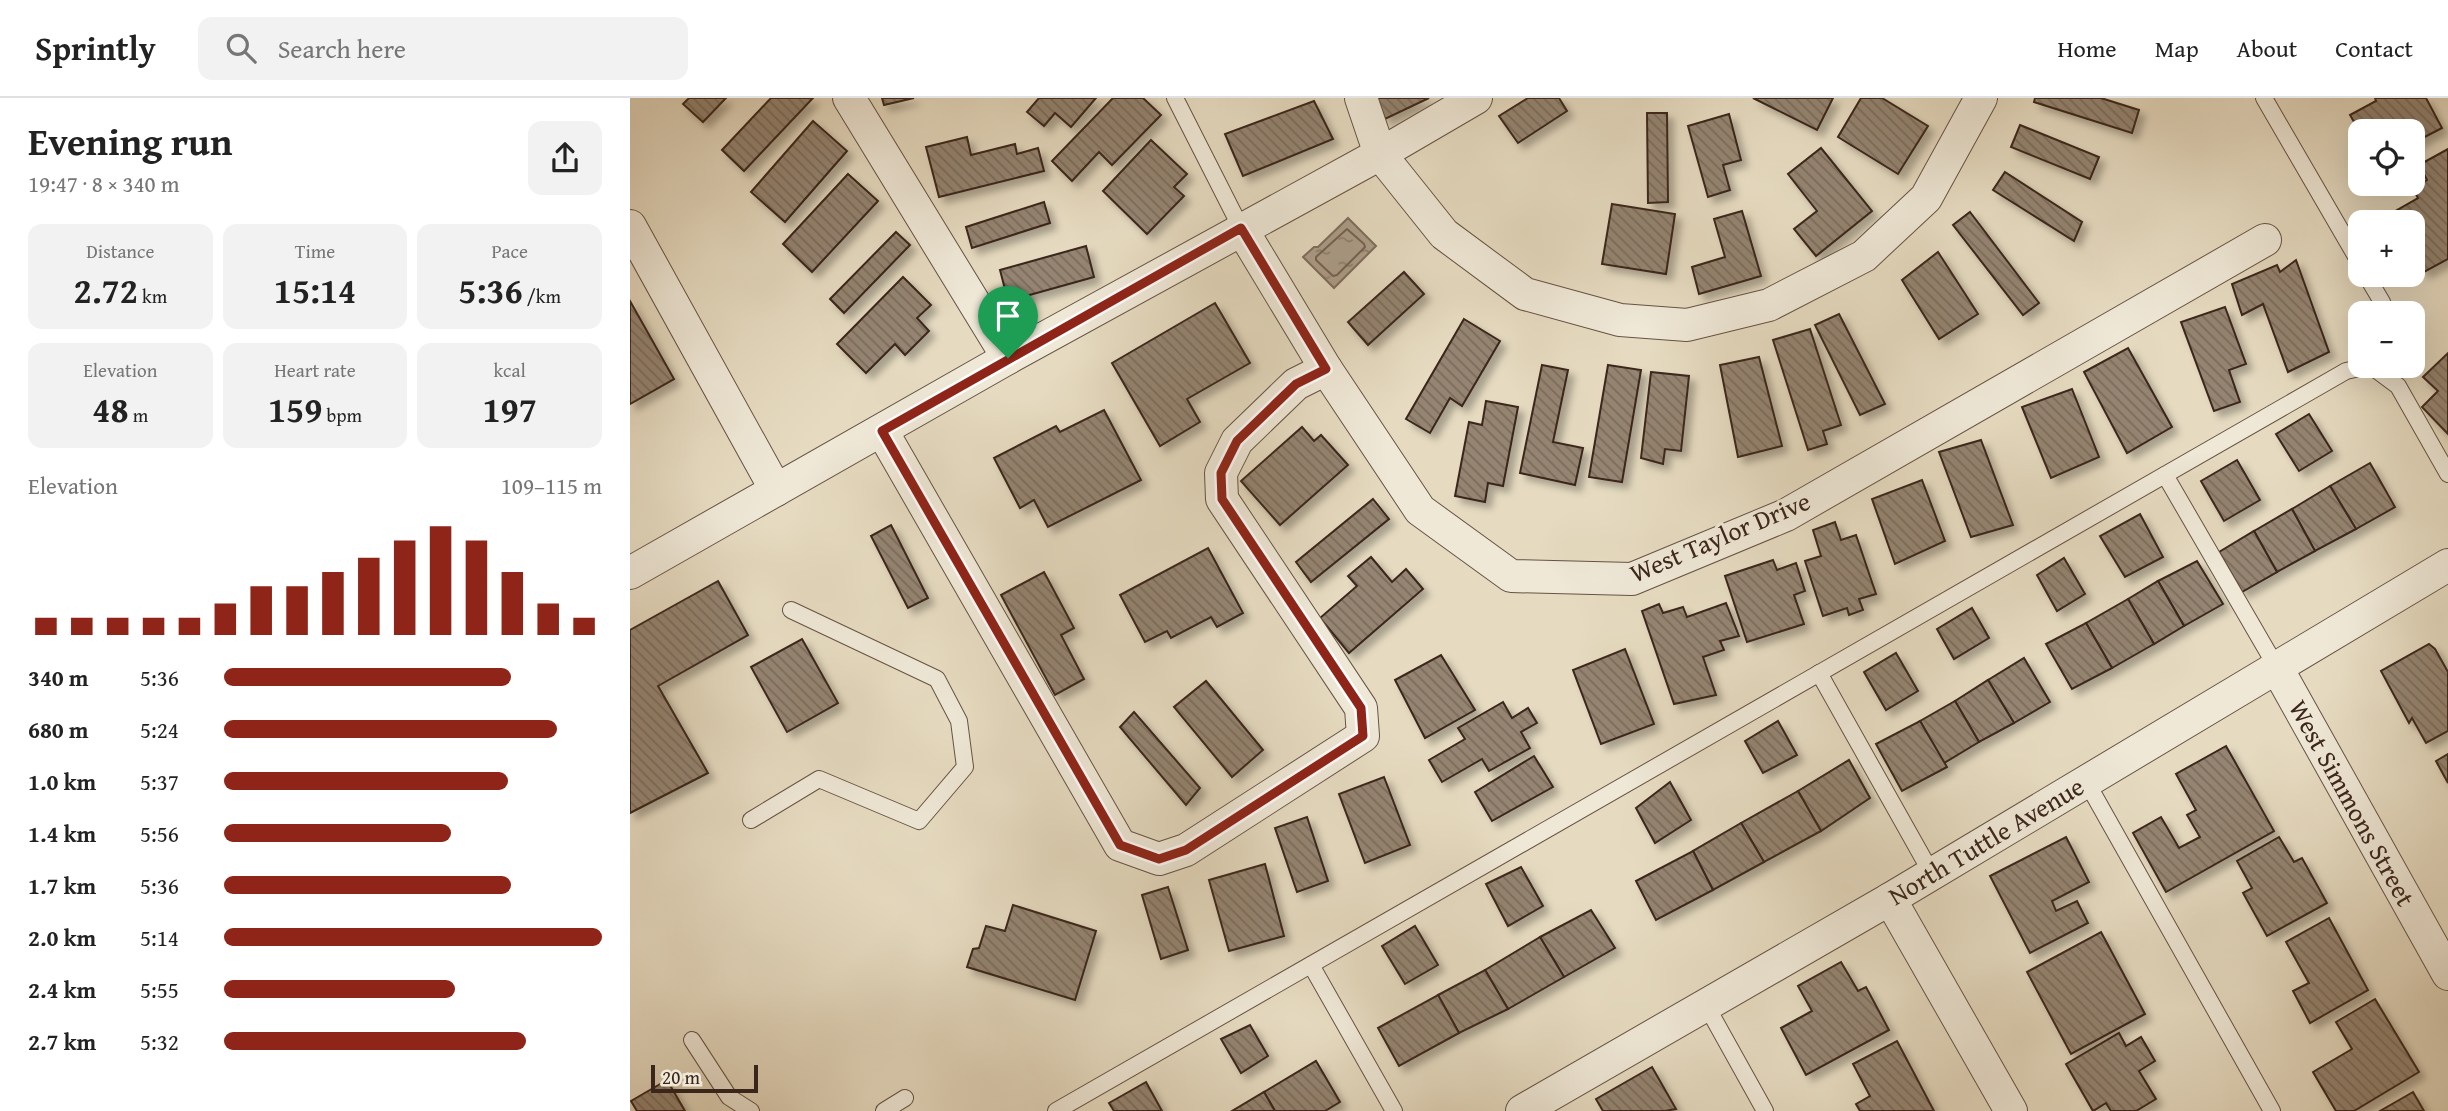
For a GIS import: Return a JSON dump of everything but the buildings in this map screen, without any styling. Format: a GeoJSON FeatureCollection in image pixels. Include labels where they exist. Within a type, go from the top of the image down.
{"type":"FeatureCollection","features":[{"type":"Feature","properties":{"kind":"street"},"geometry":{"type":"LineString","coordinates":[[849,98],[1008,358]]}},
{"type":"Feature","properties":{"kind":"street"},"geometry":{"type":"LineString","coordinates":[[1361,98],[1380,154],[1444,234],[1525,294],[1620,320],[1688,325],[1769,305],[1864,256],[1926,198],[1981,98]]}},
{"type":"Feature","properties":{"kind":"street"},"geometry":{"type":"LineString","coordinates":[[630,573],[1008,358],[1380,154],[1476,98]]}},
{"type":"Feature","properties":{"kind":"street"},"geometry":{"type":"LineString","coordinates":[[630,226],[776,490]]}},
{"type":"Feature","properties":{"kind":"street","name":"West Taylor Drive"},"geometry":{"type":"LineString","coordinates":[[1241,228],[1326,369],[1420,510],[1511,576],[1632,579],[1786,515],[2265,240]]}},
{"type":"Feature","properties":{"kind":"street"},"geometry":{"type":"LineString","coordinates":[[882,431],[1120,845],[1159,859],[1186,850],[1363,736],[1361,708],[1222,499],[1221,473],[1237,441],[1296,384],[1326,369]]}},
{"type":"Feature","properties":{"kind":"street","name":"North Tuttle Avenue"},"geometry":{"type":"LineString","coordinates":[[1521,1111],[1890,899],[2448,565]]}},
{"type":"Feature","properties":{"kind":"street","name":"West Simmons Street"},"geometry":{"type":"LineString","coordinates":[[2277,668],[2448,974]]}},
{"type":"Feature","properties":{"kind":"street"},"geometry":{"type":"LineString","coordinates":[[1890,899],[2011,1111]]}},
{"type":"Feature","properties":{"kind":"lane"},"geometry":{"type":"LineString","coordinates":[[1175,98],[1241,228]]}},
{"type":"Feature","properties":{"kind":"lane"},"geometry":{"type":"LineString","coordinates":[[2264,98],[2348,243]]}},
{"type":"Feature","properties":{"kind":"lane"},"geometry":{"type":"LineString","coordinates":[[1056,1111],[2348,371]]}},
{"type":"Feature","properties":{"kind":"lane"},"geometry":{"type":"LineString","coordinates":[[2389,378],[2398,386],[2448,474]]}},
{"type":"Feature","properties":{"kind":"lane"},"geometry":{"type":"LineString","coordinates":[[2165,475],[2277,668]]}},
{"type":"Feature","properties":{"kind":"lane"},"geometry":{"type":"LineString","coordinates":[[751,820],[819,779],[919,821],[965,767],[959,721],[937,679],[792,610]]}},
{"type":"Feature","properties":{"kind":"lane"},"geometry":{"type":"LineString","coordinates":[[1819,674],[1932,874]]}},
{"type":"Feature","properties":{"kind":"lane"},"geometry":{"type":"LineString","coordinates":[[2087,781],[2272,1111]]}},
{"type":"Feature","properties":{"kind":"lane"},"geometry":{"type":"LineString","coordinates":[[1311,965],[1394,1111]]}},
{"type":"Feature","properties":{"kind":"lane"},"geometry":{"type":"LineString","coordinates":[[1706,1005],[1765,1111]]}},
{"type":"Feature","properties":{"kind":"lane"},"geometry":{"type":"LineString","coordinates":[[692,1040],[729,1097],[751,1111]]}},
{"type":"Feature","properties":{"kind":"lane"},"geometry":{"type":"LineString","coordinates":[[884,1111],[905,1098]]}},
{"type":"Feature","properties":{"kind":"water"},"geometry":{"type":"Polygon","coordinates":[[[1348,218],[1376,246],[1334,288],[1303,257],[1314,247],[1318,247],[1348,218]]]}},
{"type":"Feature","properties":{"kind":"route"},"geometry":{"type":"LineString","coordinates":[[1241,228],[1326,369],[1296,384],[1237,441],[1221,473],[1222,499],[1361,708],[1363,736],[1186,850],[1159,859],[1120,845],[882,431],[1008,358],[1241,228]]}}]}
